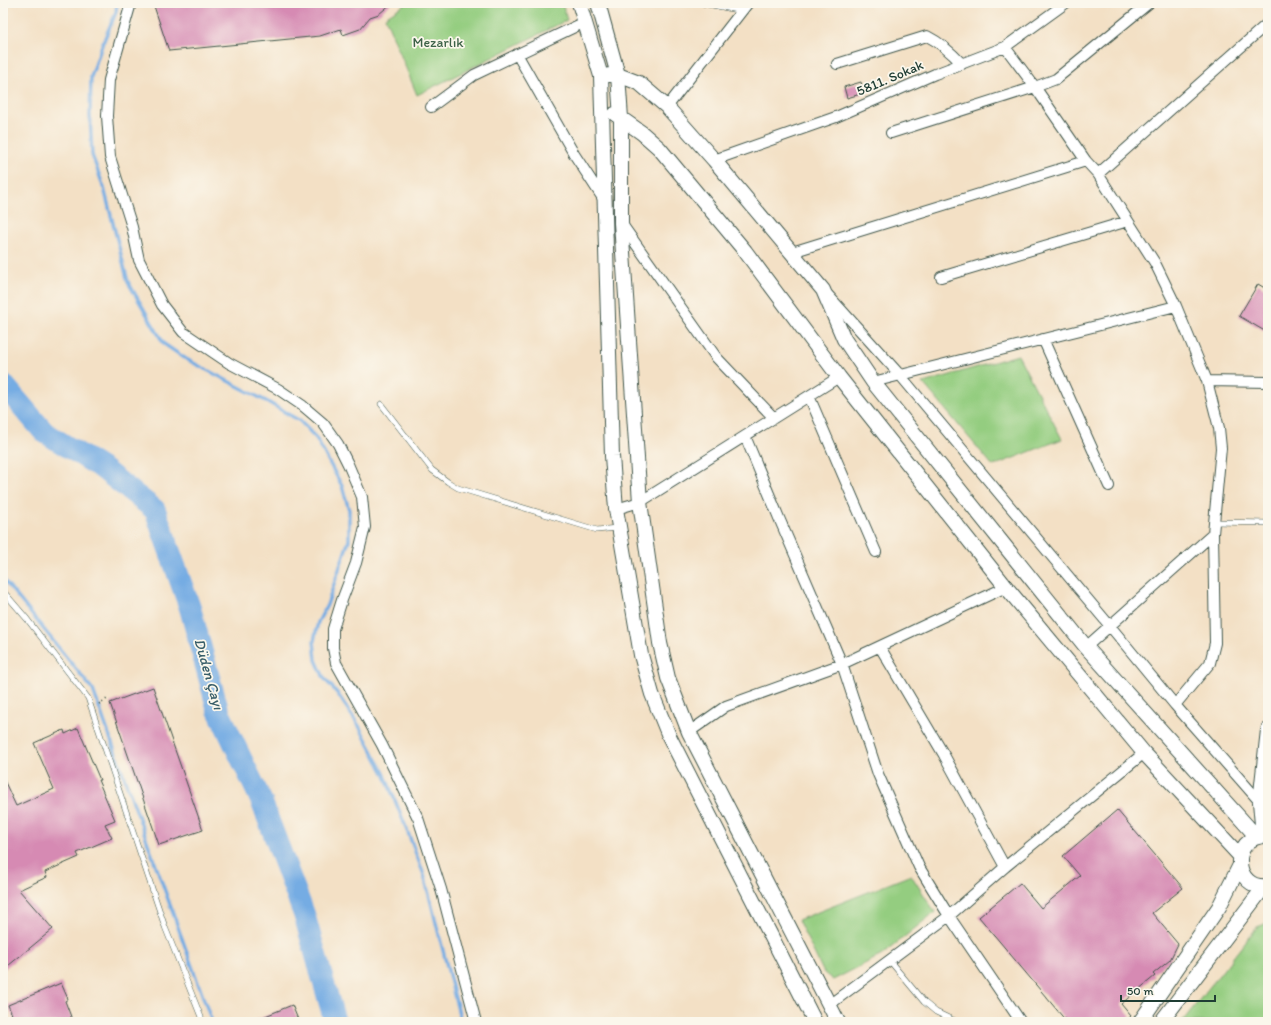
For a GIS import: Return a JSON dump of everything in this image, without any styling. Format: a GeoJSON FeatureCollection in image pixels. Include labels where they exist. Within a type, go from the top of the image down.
{"type":"FeatureCollection","features":[{"type":"Feature","properties":{"kind":"street"},"geometry":{"type":"LineString","coordinates":[[131,3],[109,80],[107,116],[110,157],[132,227],[139,260],[162,305],[183,332],[229,363],[278,388],[303,406],[323,423],[338,444],[348,464],[362,497],[365,527],[356,563],[333,629],[333,648],[336,664],[382,745],[418,818],[441,889],[476,1022]]}},
{"type":"Feature","properties":{"kind":"street"},"geometry":{"type":"LineString","coordinates":[[579,3],[601,76],[612,456],[616,510],[641,655],[652,694],[669,736],[815,1022]]}},
{"type":"Feature","properties":{"kind":"street"},"geometry":{"type":"LineString","coordinates":[[598,3],[618,75],[621,118],[621,223],[640,502],[660,643],[668,678],[689,732],[838,1022]]}},
{"type":"Feature","properties":{"kind":"street","name":"5811. Sokak"},"geometry":{"type":"LineString","coordinates":[[714,160],[836,117],[1005,47],[1066,3]]}},
{"type":"Feature","properties":{"kind":"street"},"geometry":{"type":"LineString","coordinates":[[891,133],[1056,79],[1150,3]]}},
{"type":"Feature","properties":{"kind":"street"},"geometry":{"type":"LineString","coordinates":[[667,107],[745,7]]}},
{"type":"Feature","properties":{"kind":"street"},"geometry":{"type":"LineString","coordinates":[[431,107],[474,75],[585,22]]}},
{"type":"Feature","properties":{"kind":"street"},"geometry":{"type":"LineString","coordinates":[[1098,174],[1268,23]]}},
{"type":"Feature","properties":{"kind":"street"},"geometry":{"type":"LineString","coordinates":[[837,64],[927,36],[952,53],[962,64]]}},
{"type":"Feature","properties":{"kind":"street"},"geometry":{"type":"LineString","coordinates":[[1005,47],[1035,87],[1086,161],[1098,174],[1155,263],[1176,306],[1207,381],[1220,428],[1221,448],[1213,534],[1216,643],[1210,663],[1175,706]]}},
{"type":"Feature","properties":{"kind":"street"},"geometry":{"type":"LineString","coordinates":[[517,54],[574,154],[604,200]]}},
{"type":"Feature","properties":{"kind":"street"},"geometry":{"type":"LineString","coordinates":[[601,76],[618,75],[640,83],[667,107],[714,160],[823,290],[900,375],[1175,706],[1260,802]]}},
{"type":"Feature","properties":{"kind":"street"},"geometry":{"type":"LineString","coordinates":[[602,102],[659,148],[745,251],[839,377],[1006,587],[1144,752],[1240,860],[1242,872],[1245,878],[1257,886],[1266,886]]}},
{"type":"Feature","properties":{"kind":"street"},"geometry":{"type":"LineString","coordinates":[[792,252],[1086,161]]}},
{"type":"Feature","properties":{"kind":"street"},"geometry":{"type":"LineString","coordinates":[[941,277],[1128,221]]}},
{"type":"Feature","properties":{"kind":"street"},"geometry":{"type":"LineString","coordinates":[[621,223],[716,357],[774,418]]}},
{"type":"Feature","properties":{"kind":"street"},"geometry":{"type":"LineString","coordinates":[[823,290],[844,339],[873,382],[1086,647],[1263,837]]}},
{"type":"Feature","properties":{"kind":"street"},"geometry":{"type":"LineString","coordinates":[[873,382],[1176,306]]}},
{"type":"Feature","properties":{"kind":"street"},"geometry":{"type":"LineString","coordinates":[[1043,339],[1109,486]]}},
{"type":"Feature","properties":{"kind":"street"},"geometry":{"type":"LineString","coordinates":[[616,510],[640,502],[839,377]]}},
{"type":"Feature","properties":{"kind":"street"},"geometry":{"type":"LineString","coordinates":[[1207,381],[1268,382]]}},
{"type":"Feature","properties":{"kind":"street"},"geometry":{"type":"LineString","coordinates":[[809,396],[876,552]]}},
{"type":"Feature","properties":{"kind":"street"},"geometry":{"type":"LineString","coordinates":[[745,436],[842,664],[878,774],[919,867],[949,916],[1021,1022]]}},
{"type":"Feature","properties":{"kind":"street"},"geometry":{"type":"LineString","coordinates":[[1086,647],[1213,534]]}},
{"type":"Feature","properties":{"kind":"street"},"geometry":{"type":"LineString","coordinates":[[689,732],[726,706],[842,664],[1006,587]]}},
{"type":"Feature","properties":{"kind":"street"},"geometry":{"type":"LineString","coordinates":[[880,647],[944,755],[1005,867]]}},
{"type":"Feature","properties":{"kind":"street"},"geometry":{"type":"LineString","coordinates":[[1263,837],[1260,802],[1268,730]]}},
{"type":"Feature","properties":{"kind":"street"},"geometry":{"type":"LineString","coordinates":[[829,1005],[949,916],[1005,867],[1144,752]]}},
{"type":"Feature","properties":{"kind":"street"},"geometry":{"type":"LineString","coordinates":[[1140,1022],[1219,907],[1240,860],[1243,848],[1249,842],[1263,837]]}},
{"type":"Feature","properties":{"kind":"street"},"geometry":{"type":"LineString","coordinates":[[1161,1022],[1266,886]]}},
{"type":"Feature","properties":{"kind":"lane"},"geometry":{"type":"LineString","coordinates":[[702,3],[745,7]]}},
{"type":"Feature","properties":{"kind":"lane"},"geometry":{"type":"LineString","coordinates":[[381,404],[427,464],[438,476],[458,488],[597,530],[619,527]]}},
{"type":"Feature","properties":{"kind":"lane"},"geometry":{"type":"LineString","coordinates":[[1215,522],[1268,523]]}},
{"type":"Feature","properties":{"kind":"lane"},"geometry":{"type":"LineString","coordinates":[[3,591],[27,619],[88,698],[165,928],[204,1022]]}},
{"type":"Feature","properties":{"kind":"lane"},"geometry":{"type":"LineString","coordinates":[[889,960],[924,1002],[936,1012],[957,1022]]}},
{"type":"Feature","properties":{"kind":"green space","name":"Mezarlık"},"geometry":{"type":"Polygon","coordinates":[[[407,3],[562,3],[567,20],[417,95],[385,17],[407,3]]]}},
{"type":"Feature","properties":{"kind":"green space"},"geometry":{"type":"Polygon","coordinates":[[[1018,355],[1062,439],[993,466],[923,383],[1018,355]]]}},
{"type":"Feature","properties":{"kind":"green space"},"geometry":{"type":"Polygon","coordinates":[[[911,875],[935,912],[882,955],[833,980],[824,973],[798,920],[911,875]]]}},
{"type":"Feature","properties":{"kind":"green space"},"geometry":{"type":"Polygon","coordinates":[[[1268,923],[1268,1022],[1182,1022],[1257,927],[1268,923]]]}},
{"type":"Feature","properties":{"kind":"building"},"geometry":{"type":"Polygon","coordinates":[[[153,3],[392,3],[379,14],[370,17],[360,29],[343,35],[341,29],[320,36],[169,51],[153,3]]]}},
{"type":"Feature","properties":{"kind":"building"},"geometry":{"type":"Polygon","coordinates":[[[861,82],[864,93],[847,98],[844,87],[861,82]]]}},
{"type":"Feature","properties":{"kind":"building"},"geometry":{"type":"Polygon","coordinates":[[[1258,284],[1268,290],[1268,333],[1239,316],[1258,284]]]}},
{"type":"Feature","properties":{"kind":"building"},"geometry":{"type":"Polygon","coordinates":[[[153,687],[203,830],[159,845],[110,703],[153,687]]]}},
{"type":"Feature","properties":{"kind":"building"},"geometry":{"type":"Polygon","coordinates":[[[78,728],[115,820],[105,824],[112,838],[77,853],[79,857],[45,872],[47,877],[19,890],[53,929],[3,970],[3,778],[16,806],[54,789],[34,743],[64,730],[65,734],[78,728]]]}},
{"type":"Feature","properties":{"kind":"building"},"geometry":{"type":"Polygon","coordinates":[[[1117,810],[1183,888],[1152,913],[1178,944],[1170,960],[1153,974],[1155,976],[1121,1004],[1131,1016],[1125,1022],[1067,1022],[979,917],[1020,883],[1041,908],[1080,876],[1063,856],[1117,810]]]}},
{"type":"Feature","properties":{"kind":"building"},"geometry":{"type":"Polygon","coordinates":[[[61,983],[68,999],[65,1001],[73,1022],[15,1022],[8,1005],[61,983]]]}},
{"type":"Feature","properties":{"kind":"building"},"geometry":{"type":"Polygon","coordinates":[[[292,1005],[299,1022],[251,1022],[292,1005]]]}},
{"type":"Feature","properties":{"kind":"waterway"},"geometry":{"type":"LineString","coordinates":[[117,3],[116,12],[102,45],[91,77],[90,115],[92,155],[104,188],[128,282],[164,344],[186,359],[266,401],[300,421],[316,438],[342,486],[349,510],[349,540],[327,605],[318,622],[314,641],[316,660],[324,678],[337,693],[359,726],[384,773],[407,830],[424,875],[461,1022]]}},
{"type":"Feature","properties":{"kind":"waterway","name":"Düden Çayı"},"geometry":{"type":"LineString","coordinates":[[3,384],[44,432],[103,469],[155,510],[190,608],[218,710],[261,800],[304,914],[335,1022]]}},
{"type":"Feature","properties":{"kind":"waterway"},"geometry":{"type":"LineString","coordinates":[[3,579],[93,690],[212,1022]]}}]}
